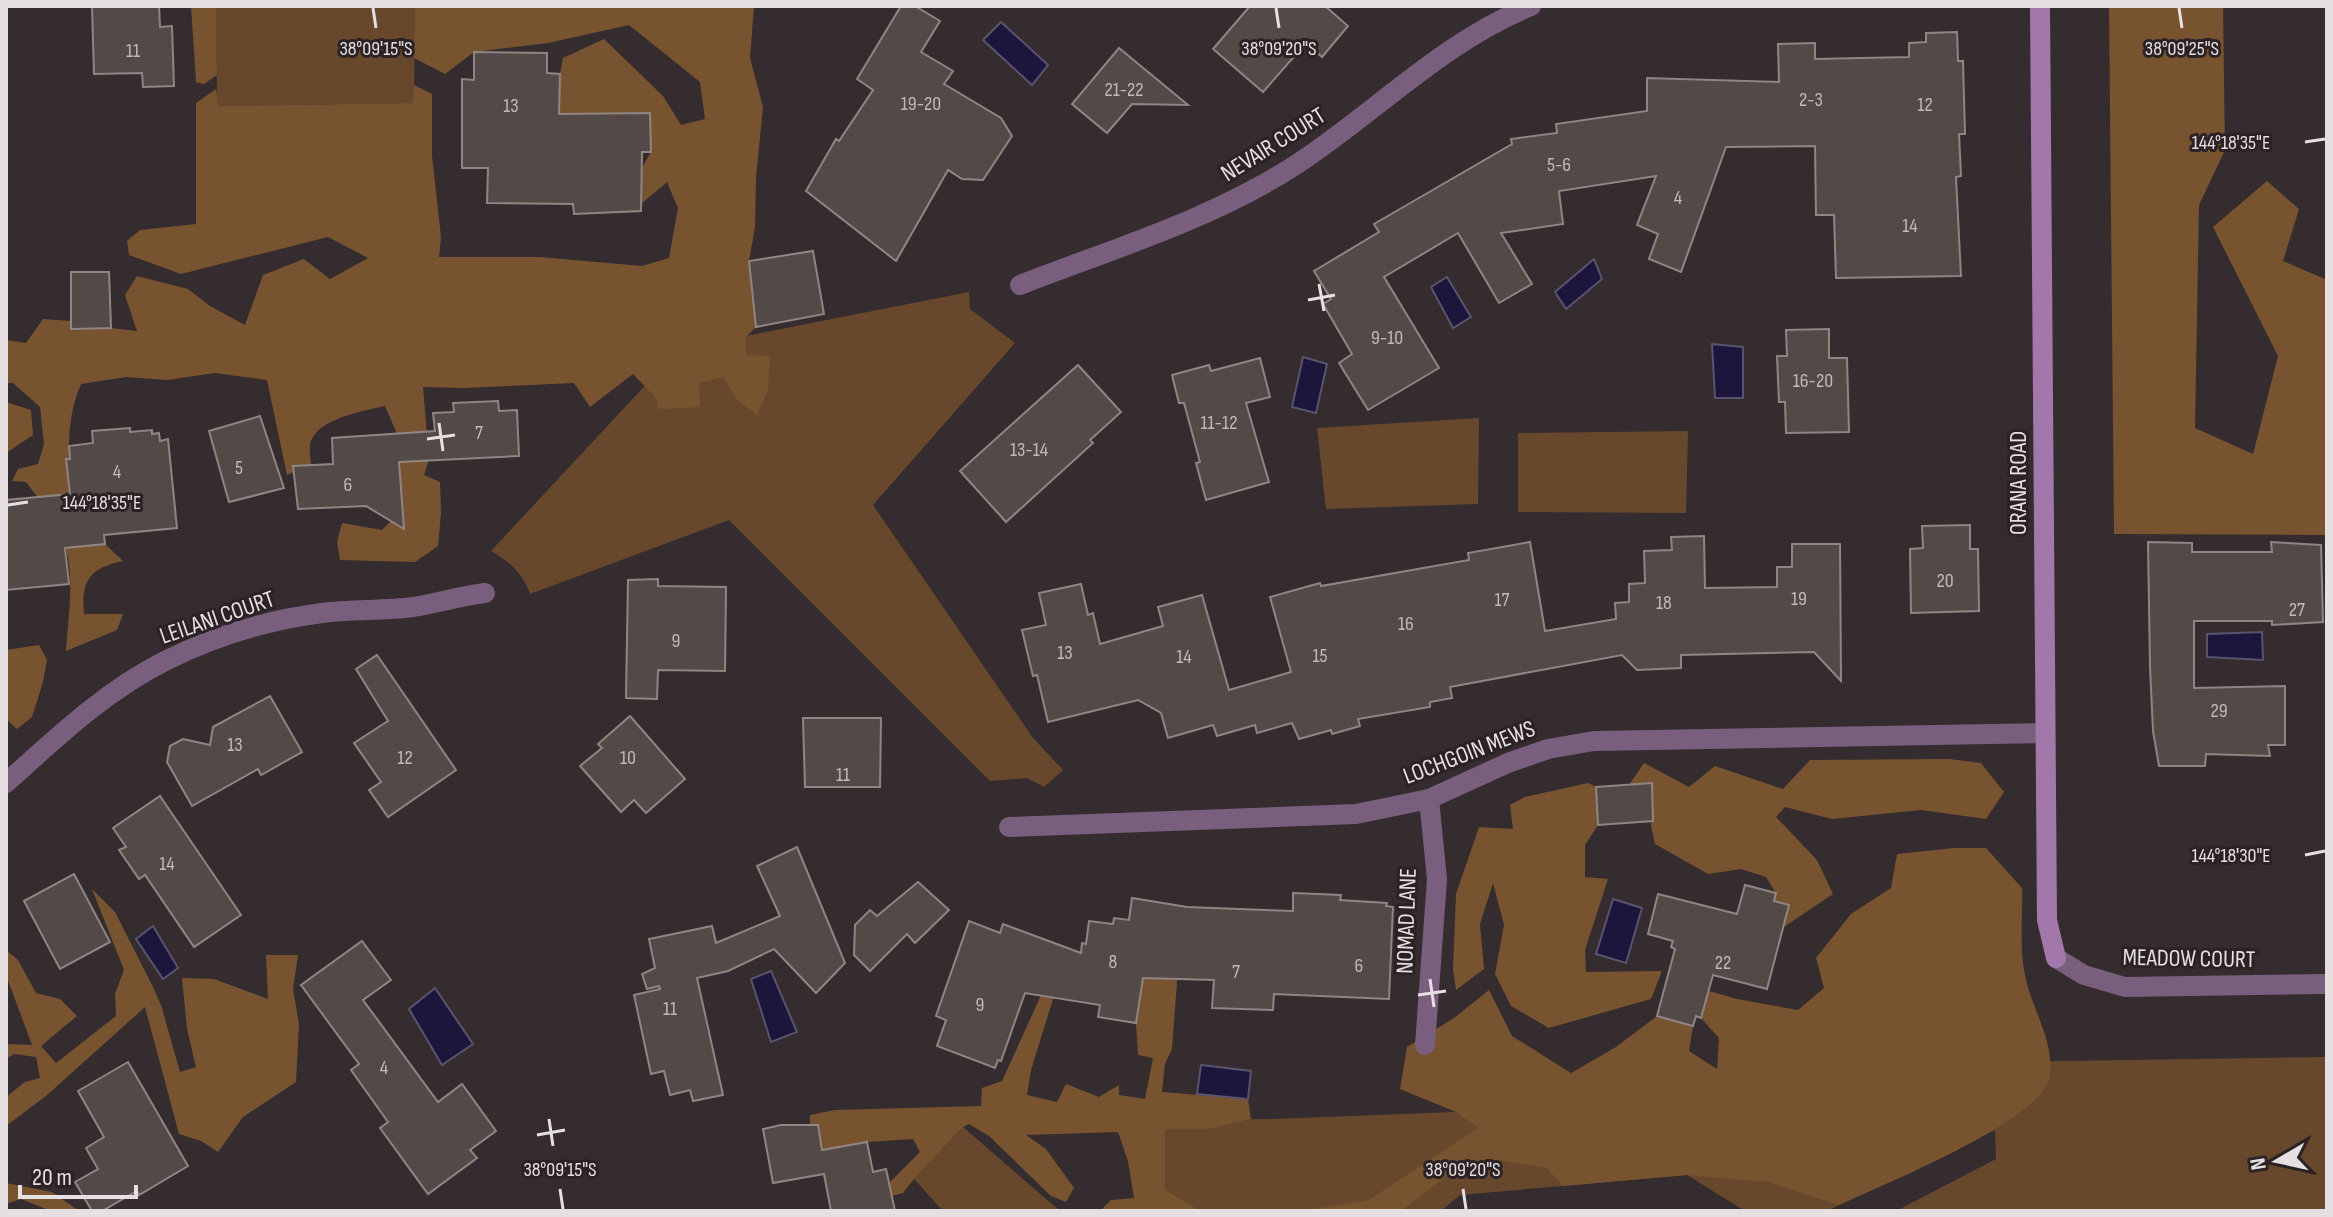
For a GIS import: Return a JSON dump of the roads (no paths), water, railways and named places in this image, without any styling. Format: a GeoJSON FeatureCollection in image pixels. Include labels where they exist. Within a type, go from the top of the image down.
{"type":"FeatureCollection","features":[{"type":"Feature","properties":{"kind":"street","name":"NEVAIR COURT"},"geometry":{"type":"LineString","coordinates":[[1020,285],[1218,209],[1292,167],[1370,113],[1457,44],[1499,19],[1531,6]]}},
{"type":"Feature","properties":{"kind":"street","name":"ORANA ROAD"},"geometry":{"type":"LineString","coordinates":[[2040,6],[2047,920],[2056,958]]}},
{"type":"Feature","properties":{"kind":"street","name":"LEILANI COURT"},"geometry":{"type":"LineString","coordinates":[[6,783],[79,718],[122,687],[164,662],[207,643],[254,627],[304,616],[411,607],[485,593]]}},
{"type":"Feature","properties":{"kind":"street","name":"LOCHGOIN MEWS"},"geometry":{"type":"LineString","coordinates":[[1009,827],[1356,814],[1429,799],[1508,763],[1548,749],[1594,741],[2045,733]]}},
{"type":"Feature","properties":{"kind":"street","name":"NOMAD LANE"},"geometry":{"type":"LineString","coordinates":[[1425,1045],[1437,879],[1429,799]]}},
{"type":"Feature","properties":{"kind":"street","name":"MEADOW COURT"},"geometry":{"type":"LineString","coordinates":[[2056,958],[2084,975],[2125,987],[2327,984]]}}]}
